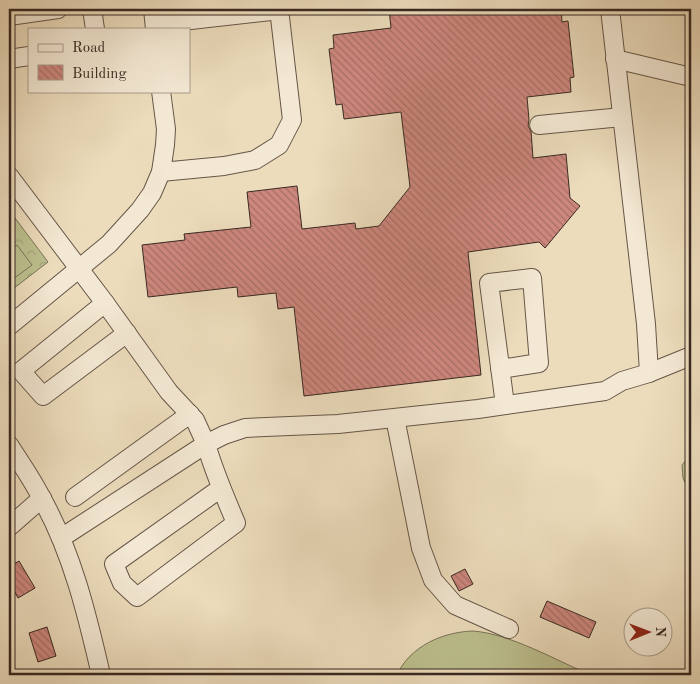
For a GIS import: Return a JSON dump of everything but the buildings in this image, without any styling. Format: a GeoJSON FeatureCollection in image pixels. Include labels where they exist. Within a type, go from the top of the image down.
{"type":"FeatureCollection","features":[{"type":"Feature","properties":{"kind":"street"},"geometry":{"type":"LineString","coordinates":[[9,16],[58,9]]}},
{"type":"Feature","properties":{"kind":"street"},"geometry":{"type":"LineString","coordinates":[[92,9],[95,28]]}},
{"type":"Feature","properties":{"kind":"street"},"geometry":{"type":"LineString","coordinates":[[154,20],[280,9],[292,120],[278,145],[255,160],[224,166],[161,172]]}},
{"type":"Feature","properties":{"kind":"street"},"geometry":{"type":"LineString","coordinates":[[610,9],[646,324],[649,373]]}},
{"type":"Feature","properties":{"kind":"street"},"geometry":{"type":"LineString","coordinates":[[9,59],[28,56]]}},
{"type":"Feature","properties":{"kind":"street"},"geometry":{"type":"LineString","coordinates":[[615,59],[691,77]]}},
{"type":"Feature","properties":{"kind":"street"},"geometry":{"type":"LineString","coordinates":[[9,326],[109,244],[124,229],[152,193],[161,172],[166,129],[161,92]]}},
{"type":"Feature","properties":{"kind":"street"},"geometry":{"type":"LineString","coordinates":[[539,125],[622,117]]}},
{"type":"Feature","properties":{"kind":"street"},"geometry":{"type":"LineString","coordinates":[[9,176],[105,303],[169,392],[195,420],[206,444],[214,474],[221,488],[236,523],[137,597],[122,583],[114,564],[221,488]]}},
{"type":"Feature","properties":{"kind":"street"},"geometry":{"type":"LineString","coordinates":[[500,369],[539,363],[532,278],[489,283],[500,369],[505,405]]}},
{"type":"Feature","properties":{"kind":"street"},"geometry":{"type":"LineString","coordinates":[[105,303],[21,371],[43,396],[127,333]]}},
{"type":"Feature","properties":{"kind":"street"},"geometry":{"type":"LineString","coordinates":[[61,538],[206,444],[245,428],[338,424],[505,405],[605,391],[622,381],[649,373],[691,356]]}},
{"type":"Feature","properties":{"kind":"street"},"geometry":{"type":"LineString","coordinates":[[75,497],[190,414]]}},
{"type":"Feature","properties":{"kind":"street"},"geometry":{"type":"LineString","coordinates":[[395,418],[421,548],[433,580],[455,605],[509,629]]}},
{"type":"Feature","properties":{"kind":"street"},"geometry":{"type":"LineString","coordinates":[[9,445],[42,498],[61,538],[80,593],[101,675]]}},
{"type":"Feature","properties":{"kind":"street"},"geometry":{"type":"LineString","coordinates":[[9,527],[42,498]]}},
{"type":"Feature","properties":{"kind":"green space"},"geometry":{"type":"Polygon","coordinates":[[[9,210],[48,262],[9,292],[9,210]]]}},
{"type":"Feature","properties":{"kind":"green space"},"geometry":{"type":"Polygon","coordinates":[[[17,245],[32,265],[9,282],[9,252],[17,245]]]}},
{"type":"Feature","properties":{"kind":"green space"},"geometry":{"type":"Polygon","coordinates":[[[691,454],[691,496],[683,478],[682,465],[691,454]]]}},
{"type":"Feature","properties":{"kind":"green space"},"geometry":{"type":"Polygon","coordinates":[[[473,631],[488,633],[518,642],[591,675],[397,675],[410,656],[429,642],[450,634],[473,631]]]}}]}
